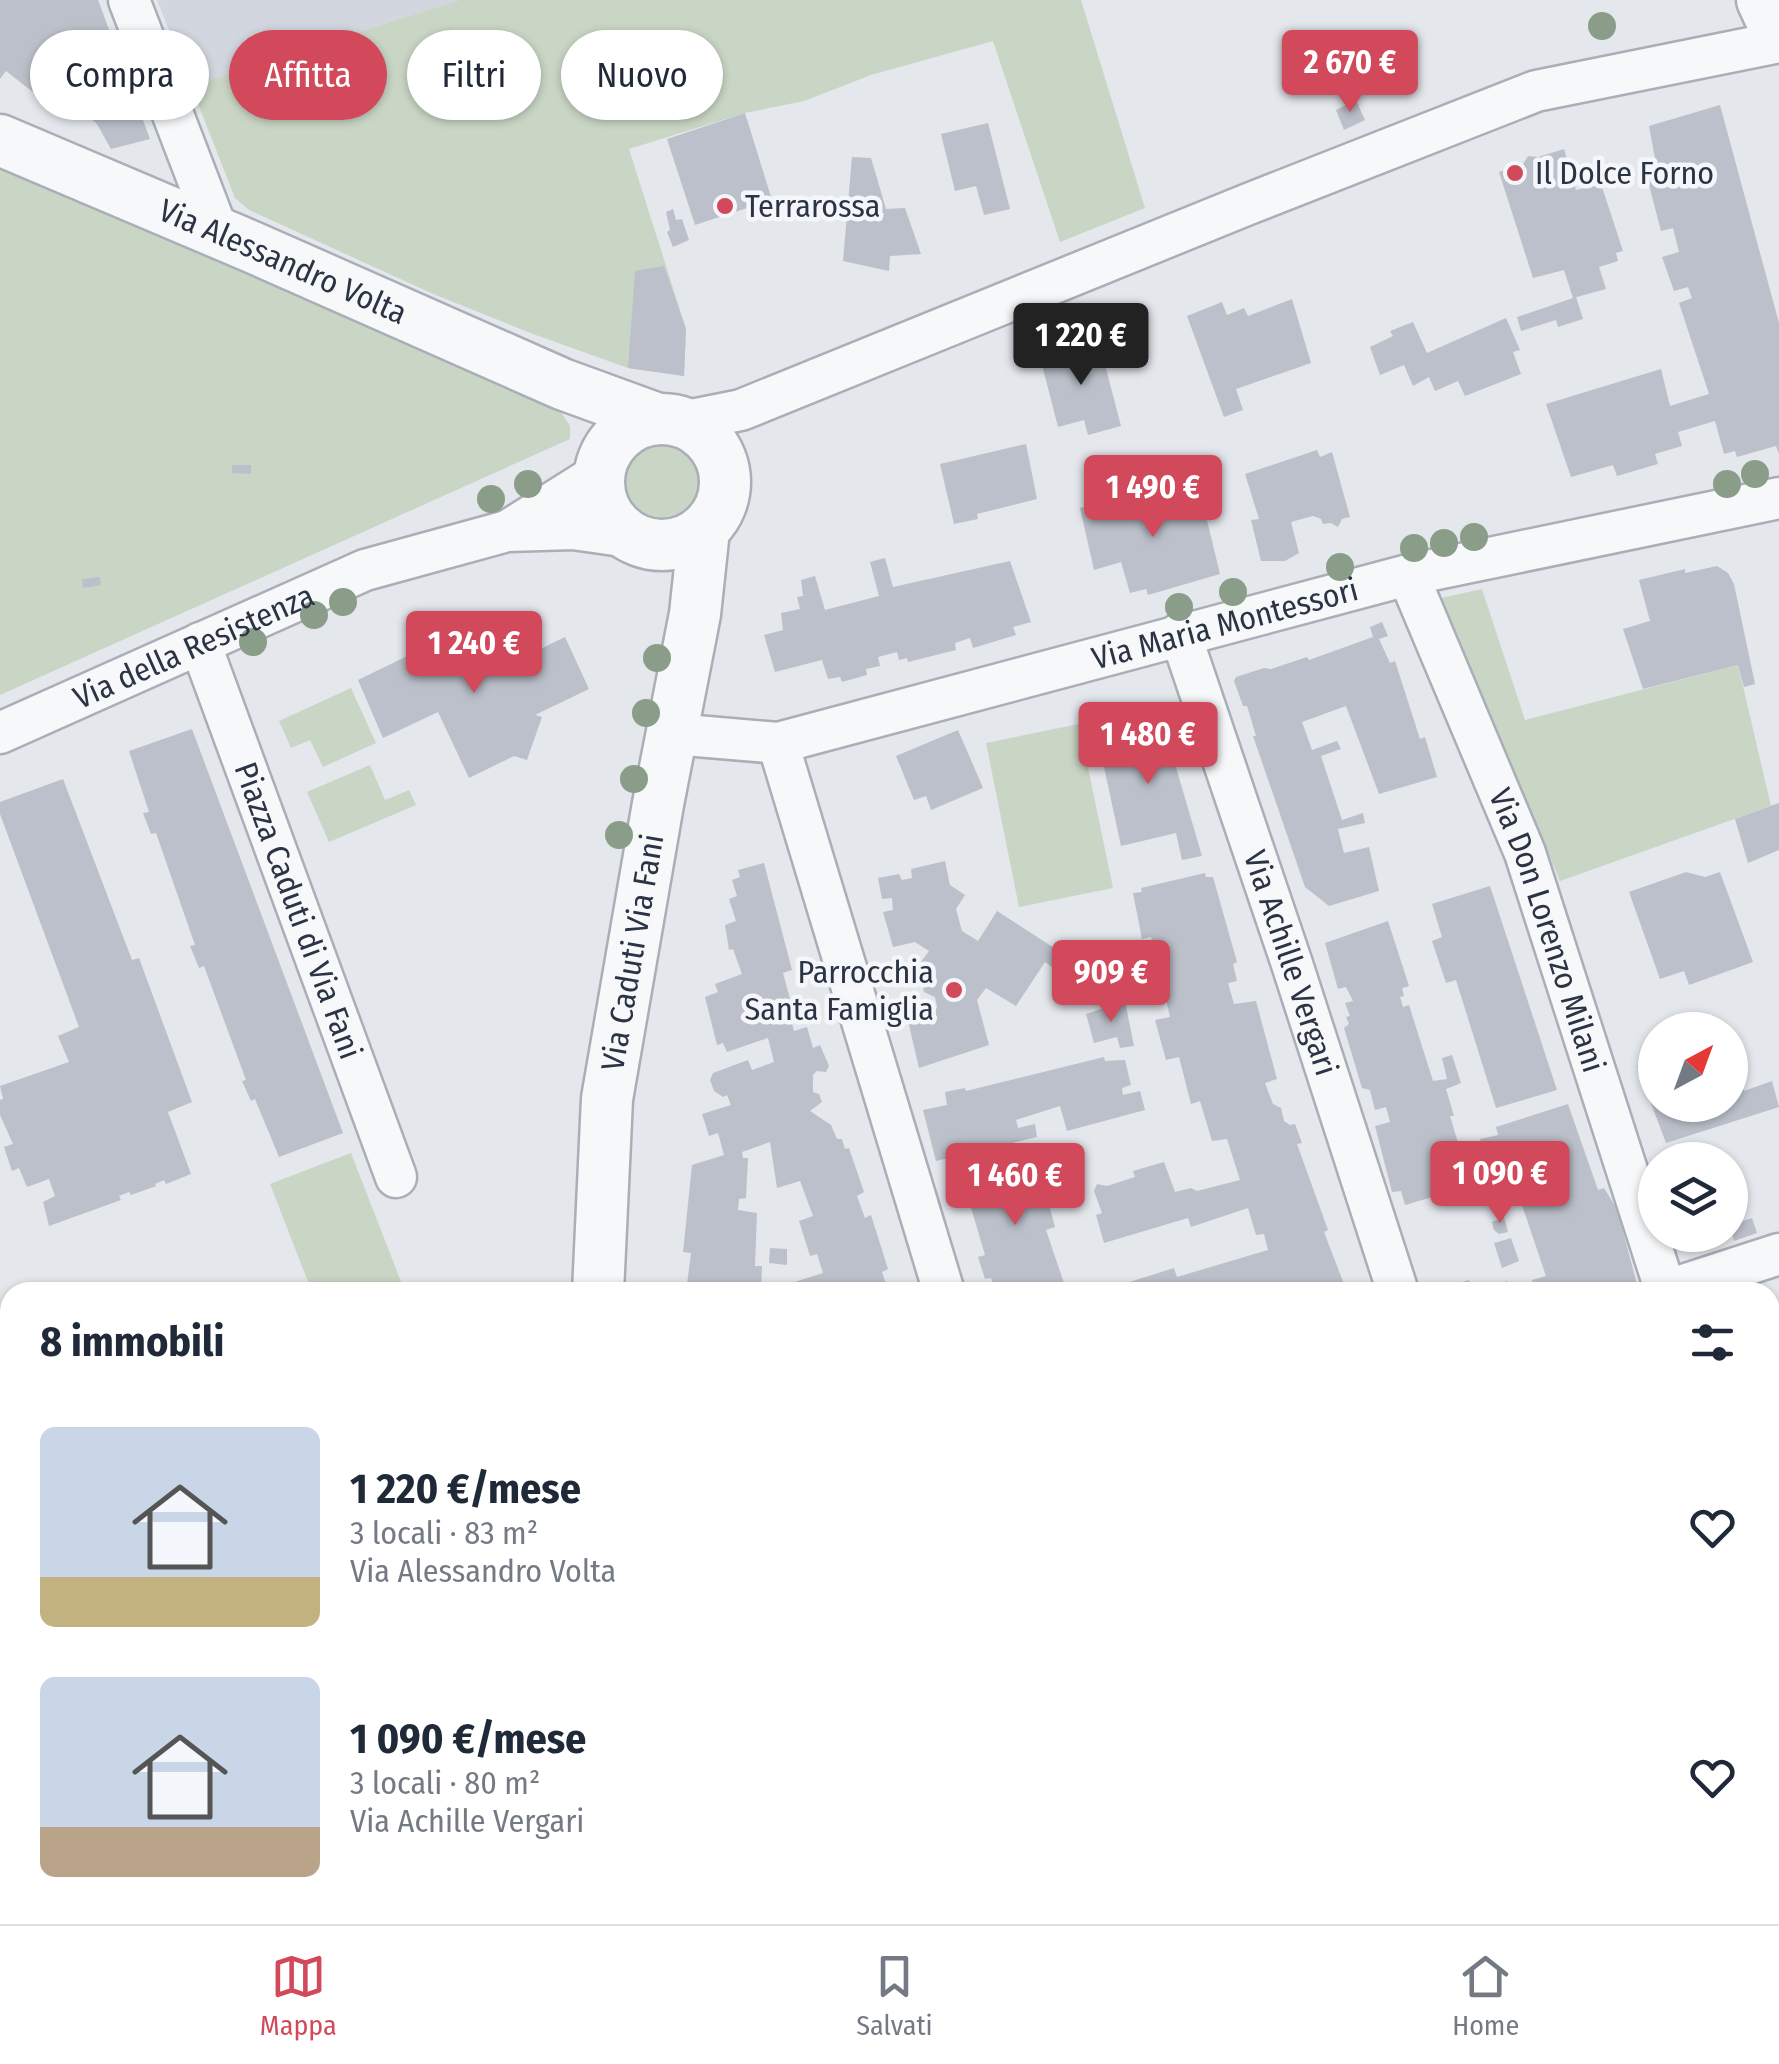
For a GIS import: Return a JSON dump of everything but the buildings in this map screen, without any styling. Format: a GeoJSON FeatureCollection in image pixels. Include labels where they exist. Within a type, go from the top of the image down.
{"type":"FeatureCollection","features":[{"type":"Feature","properties":{"kind":"street"},"geometry":{"type":"LineString","coordinates":[[129,0],[218,232]]}},
{"type":"Feature","properties":{"kind":"street"},"geometry":{"type":"LineString","coordinates":[[600,467],[611,444],[640,422],[742,410],[1246,204],[1536,91],[1779,40],[1762,0]]}},
{"type":"Feature","properties":{"kind":"street","name":"Via Alessandro Volta"},"geometry":{"type":"LineString","coordinates":[[0,140],[562,384],[670,420]]}},
{"type":"Feature","properties":{"kind":"street"},"geometry":{"type":"LineString","coordinates":[[562,384],[600,467],[604,510],[638,541],[695,614]]}},
{"type":"Feature","properties":{"kind":"street"},"geometry":{"type":"LineString","coordinates":[[638,541],[677,544],[704,530],[716,516],[726,479],[712,443],[698,430],[670,420]]}},
{"type":"Feature","properties":{"kind":"street","name":"Via della Resistenza"},"geometry":{"type":"LineString","coordinates":[[507,531],[600,467]]}},
{"type":"Feature","properties":{"kind":"street","name":"Via Maria Montessori"},"geometry":{"type":"LineString","coordinates":[[672,734],[778,743],[1408,576],[1779,498]]}},
{"type":"Feature","properties":{"kind":"street","name":"Via della Resistenza"},"geometry":{"type":"LineString","coordinates":[[0,734],[366,570],[507,531],[573,529],[638,541]]}},
{"type":"Feature","properties":{"kind":"street","name":"Via Caduti Via Fani"},"geometry":{"type":"LineString","coordinates":[[599,1282],[608,1100],[695,614],[704,530]]}},
{"type":"Feature","properties":{"kind":"street","name":"Via Don Lorenzo Milani"},"geometry":{"type":"LineString","coordinates":[[1408,576],[1526,853],[1662,1282]]}},
{"type":"Feature","properties":{"kind":"street","name":"Via Achille Vergari"},"geometry":{"type":"LineString","coordinates":[[1180,634],[1395,1282]]}},
{"type":"Feature","properties":{"kind":"street","name":"Piazza Caduti di Via Fani"},"geometry":{"type":"LineString","coordinates":[[200,643],[396,1177]]}},
{"type":"Feature","properties":{"kind":"street"},"geometry":{"type":"LineString","coordinates":[[778,743],[941,1282]]}},
{"type":"Feature","properties":{"kind":"street"},"geometry":{"type":"LineString","coordinates":[[1695,1282],[1779,1254]]}},
{"type":"Feature","properties":{"kind":"shaded area"},"geometry":{"type":"Polygon","coordinates":[[[157,0],[459,0],[366,30],[229,30],[229,74],[209,80],[209,30],[169,30],[157,0]]]}},
{"type":"Feature","properties":{"kind":"green space"},"geometry":{"type":"Polygon","coordinates":[[[459,0],[1081,0],[1145,208],[1060,242],[993,41],[871,75],[804,101],[723,120],[723,30],[561,30],[561,120],[722,120],[629,149],[686,329],[684,376],[628,368],[431,293],[249,210],[235,198],[204,120],[209,120],[209,80],[229,74],[229,120],[387,120],[387,30],[366,30],[459,0]]]}},
{"type":"Feature","properties":{"kind":"green space"},"geometry":{"type":"Polygon","coordinates":[[[0,165],[155,229],[559,409],[570,426],[570,439],[0,695],[0,165]]]}},
{"type":"Feature","properties":{"kind":"green space"},"geometry":{"type":"Polygon","coordinates":[[[662,439],[687,446],[699,458],[706,483],[699,508],[687,520],[662,527],[637,520],[625,508],[618,483],[625,458],[637,446],[662,439]]]}},
{"type":"Feature","properties":{"kind":"green space"},"geometry":{"type":"Polygon","coordinates":[[[1482,589],[1525,720],[1738,665],[1771,806],[1560,881],[1441,598],[1482,589]]]}},
{"type":"Feature","properties":{"kind":"green space"},"geometry":{"type":"Polygon","coordinates":[[[351,688],[376,743],[323,767],[310,740],[291,748],[279,721],[351,688]]]}},
{"type":"Feature","properties":{"kind":"green space"},"geometry":{"type":"Polygon","coordinates":[[[1079,724],[1113,888],[1019,907],[986,743],[1079,724]]]}},
{"type":"Feature","properties":{"kind":"green space"},"geometry":{"type":"Polygon","coordinates":[[[370,765],[385,800],[409,790],[416,805],[329,842],[307,792],[370,765]]]}},
{"type":"Feature","properties":{"kind":"green space"},"geometry":{"type":"Polygon","coordinates":[[[351,1153],[401,1282],[308,1282],[270,1184],[351,1153]]]}},
{"type":"Feature","properties":{"kind":"place","name":"Il Dolce Forno"},"geometry":{"type":"Point","coordinates":[1515,173]}},
{"type":"Feature","properties":{"kind":"place","name":"Terrarossa"},"geometry":{"type":"Point","coordinates":[725,206]}},
{"type":"Feature","properties":{"kind":"place","name":"Parrocchia Santa Famiglia"},"geometry":{"type":"Point","coordinates":[954,990]}}]}
